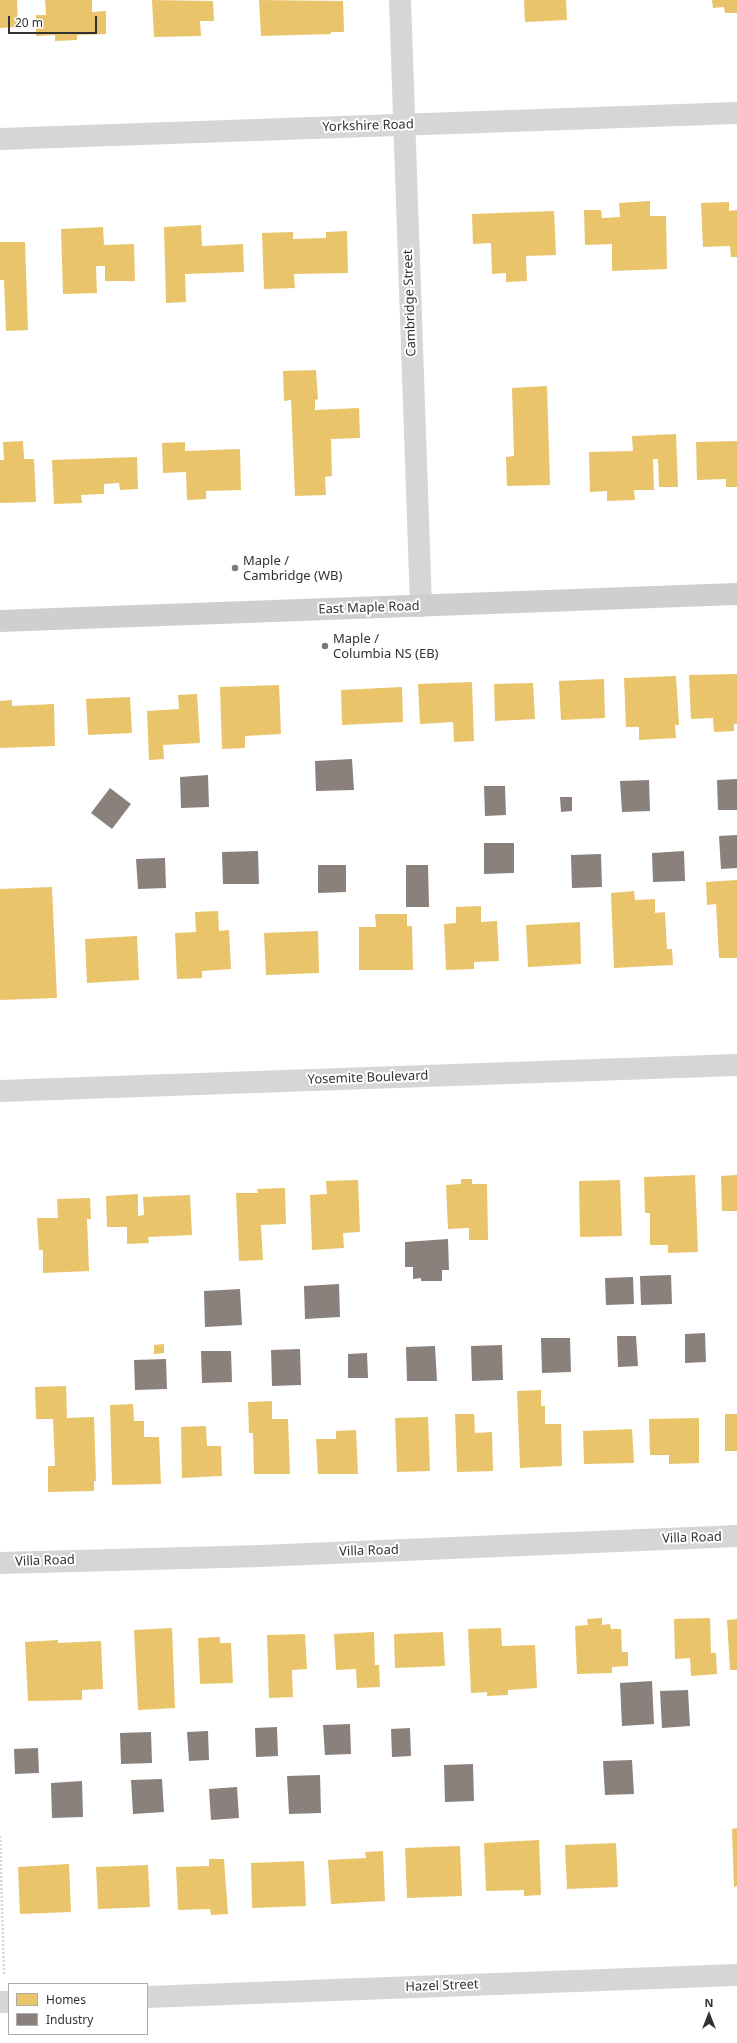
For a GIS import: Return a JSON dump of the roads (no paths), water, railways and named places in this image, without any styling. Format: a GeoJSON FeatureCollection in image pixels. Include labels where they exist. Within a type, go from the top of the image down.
{"type":"FeatureCollection","features":[{"type":"Feature","properties":{"kind":"main road","name":"East Maple Road"},"geometry":{"type":"LineString","coordinates":[[0,620],[737,594]]}},
{"type":"Feature","properties":{"kind":"street","name":"Cambridge Street"},"geometry":{"type":"LineString","coordinates":[[400,0],[421,606]]}},
{"type":"Feature","properties":{"kind":"street","name":"Yorkshire Road"},"geometry":{"type":"LineString","coordinates":[[0,139],[737,113]]}},
{"type":"Feature","properties":{"kind":"street","name":"Yosemite Boulevard"},"geometry":{"type":"LineString","coordinates":[[0,1091],[737,1065]]}},
{"type":"Feature","properties":{"kind":"street","name":"Villa Road"},"geometry":{"type":"LineString","coordinates":[[0,1563],[261,1556],[737,1536]]}},
{"type":"Feature","properties":{"kind":"street","name":"Hazel Street"},"geometry":{"type":"LineString","coordinates":[[148,1997],[737,1975]]}},
{"type":"Feature","properties":{"kind":"place","name":"Maple / Cambridge (WB)"},"geometry":{"type":"Point","coordinates":[235,568]}},
{"type":"Feature","properties":{"kind":"place","name":"Maple / Columbia NS (EB)"},"geometry":{"type":"Point","coordinates":[325,646]}}]}
